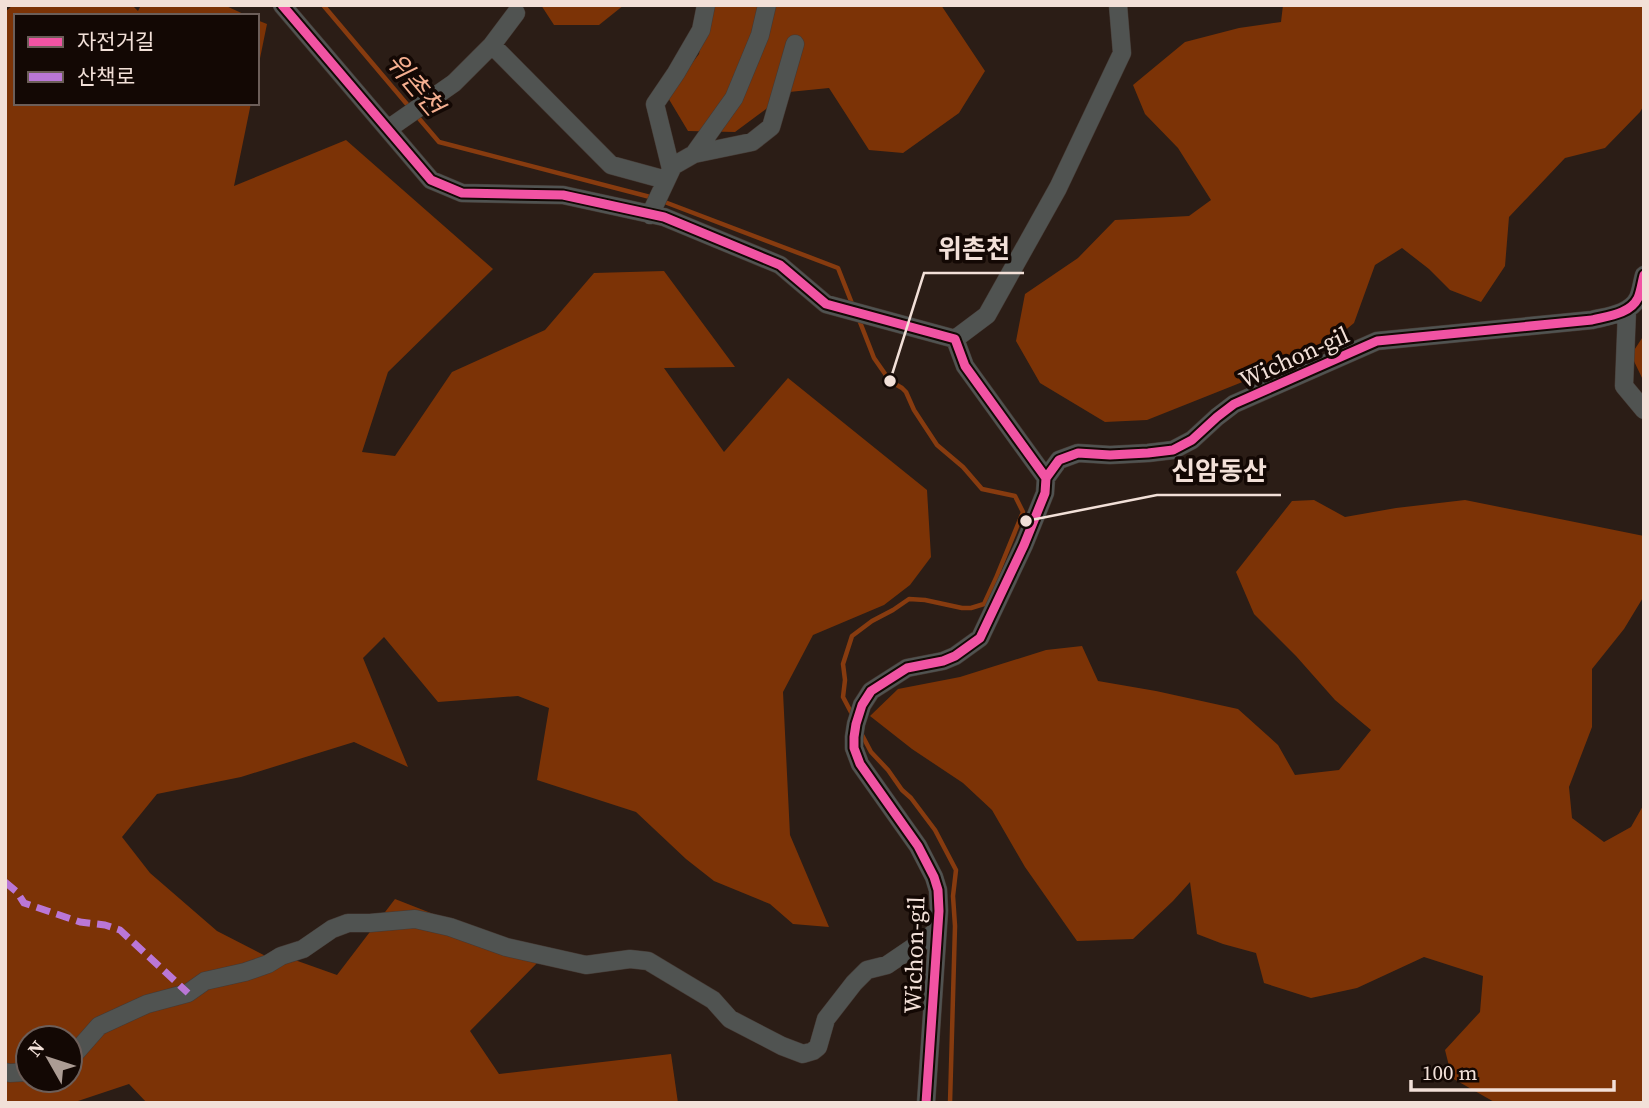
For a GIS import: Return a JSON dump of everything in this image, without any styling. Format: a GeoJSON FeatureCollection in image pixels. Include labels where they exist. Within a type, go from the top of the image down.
{"type":"FeatureCollection","features":[{"type":"Feature","properties":{"kind":"street"},"geometry":{"type":"LineString","coordinates":[[282,5],[431,180],[462,193],[563,195],[651,211],[780,265],[826,304],[955,339]]}},
{"type":"Feature","properties":{"kind":"street"},"geometry":{"type":"LineString","coordinates":[[666,180],[655,104],[701,30],[706,5]]}},
{"type":"Feature","properties":{"kind":"street"},"geometry":{"type":"LineString","coordinates":[[694,154],[734,98],[760,35],[766,5]]}},
{"type":"Feature","properties":{"kind":"street"},"geometry":{"type":"LineString","coordinates":[[955,339],[987,315],[1058,188],[1122,53],[1116,7]]}},
{"type":"Feature","properties":{"kind":"street"},"geometry":{"type":"LineString","coordinates":[[388,129],[454,83],[492,45],[516,13]]}},
{"type":"Feature","properties":{"kind":"street"},"geometry":{"type":"LineString","coordinates":[[651,211],[673,166],[694,154],[752,142],[771,127],[795,44]]}},
{"type":"Feature","properties":{"kind":"street"},"geometry":{"type":"LineString","coordinates":[[492,45],[611,165],[666,180]]}},
{"type":"Feature","properties":{"kind":"street"},"geometry":{"type":"LineString","coordinates":[[1644,275],[1637,299],[1628,310],[1624,386],[1644,410]]}},
{"type":"Feature","properties":{"kind":"street","name":"Wichon-gil"},"geometry":{"type":"LineString","coordinates":[[926,1103],[939,911],[938,890],[918,846],[860,764],[855,748],[856,724],[860,709],[871,691],[907,668],[955,656],[980,638],[1024,545],[1045,493],[1046,478],[1059,460],[1078,453],[1110,455],[1173,450],[1192,440],[1234,404],[1377,341],[1592,320],[1628,310]]}},
{"type":"Feature","properties":{"kind":"street"},"geometry":{"type":"LineString","coordinates":[[955,339],[965,366],[1046,478]]}},
{"type":"Feature","properties":{"kind":"street"},"geometry":{"type":"LineString","coordinates":[[84,1043],[99,1026],[147,1004],[188,993],[205,981],[268,964],[281,956],[303,949],[332,929],[348,923],[415,919],[450,927],[506,947],[586,965],[630,959],[648,961],[713,1000],[730,1019],[803,1054],[818,1047],[826,1019],[867,970],[887,965],[937,931]]}},
{"type":"Feature","properties":{"kind":"shaded area"},"geometry":{"type":"Polygon","coordinates":[[[13,5],[132,5],[138,11],[141,5],[224,5],[244,14],[14,14],[14,105],[251,105],[234,186],[346,140],[493,269],[388,372],[362,452],[395,456],[452,372],[545,330],[594,273],[664,271],[735,367],[664,368],[724,452],[788,378],[927,490],[931,557],[910,585],[884,605],[813,635],[783,692],[790,835],[829,927],[793,924],[770,904],[714,881],[636,812],[537,780],[549,708],[518,696],[438,702],[384,637],[363,658],[408,767],[354,742],[241,777],[157,794],[122,837],[150,873],[217,931],[281,964],[292,959],[337,975],[395,899],[543,957],[470,1031],[499,1074],[671,1054],[678,1103],[147,1103],[129,1084],[72,1103],[5,1103],[5,12],[13,5]]]}},
{"type":"Feature","properties":{"kind":"shaded area"},"geometry":{"type":"Polygon","coordinates":[[[541,5],[624,5],[599,25],[554,25],[541,5]]]}},
{"type":"Feature","properties":{"kind":"shaded area"},"geometry":{"type":"Polygon","coordinates":[[[707,5],[941,5],[985,71],[959,113],[903,153],[869,150],[829,88],[789,92],[735,132],[688,131],[667,96],[699,54],[707,5]]]}},
{"type":"Feature","properties":{"kind":"shaded area"},"geometry":{"type":"Polygon","coordinates":[[[1283,5],[1644,5],[1644,105],[1605,148],[1565,158],[1509,217],[1505,266],[1481,302],[1450,290],[1402,248],[1375,265],[1354,323],[1320,351],[1147,420],[1105,422],[1040,383],[1016,341],[1025,294],[1078,258],[1115,220],[1189,216],[1211,200],[1178,148],[1145,114],[1133,85],[1185,42],[1239,28],[1281,22],[1283,5]]]}},
{"type":"Feature","properties":{"kind":"shaded area"},"geometry":{"type":"Polygon","coordinates":[[[259,21],[267,24],[259,63],[259,21]]]}},
{"type":"Feature","properties":{"kind":"shaded area"},"geometry":{"type":"Polygon","coordinates":[[[1644,335],[1644,382],[1631,355],[1644,335]]]}},
{"type":"Feature","properties":{"kind":"shaded area"},"geometry":{"type":"Polygon","coordinates":[[[1314,500],[1345,517],[1465,500],[1644,536],[1644,596],[1624,629],[1592,669],[1592,727],[1569,787],[1572,818],[1604,842],[1631,827],[1644,804],[1644,1103],[1496,1103],[1452,1078],[1445,1050],[1480,1012],[1483,976],[1424,957],[1357,988],[1311,998],[1264,983],[1256,953],[1197,934],[1190,882],[1133,939],[1077,941],[1025,867],[992,810],[963,783],[912,749],[870,716],[898,689],[960,677],[1046,650],[1082,646],[1098,681],[1238,709],[1278,745],[1295,775],[1339,770],[1371,730],[1335,700],[1254,614],[1236,572],[1292,501],[1314,500]]]}},
{"type":"Feature","properties":{"kind":"waterway","name":"위촌천"},"geometry":{"type":"LineString","coordinates":[[323,5],[411,109]]}},
{"type":"Feature","properties":{"kind":"waterway","name":"위촌천"},"geometry":{"type":"LineString","coordinates":[[416,115],[439,142],[654,198]]}},
{"type":"Feature","properties":{"kind":"waterway","name":"위촌천"},"geometry":{"type":"LineString","coordinates":[[662,201],[838,268],[853,306]]}},
{"type":"Feature","properties":{"kind":"waterway","name":"위촌천"},"geometry":{"type":"LineString","coordinates":[[853,716],[843,697],[843,664],[852,636],[909,599],[962,608],[984,604],[1023,512],[1015,496],[982,489],[963,467],[937,445],[914,410],[906,392],[890,381],[874,358],[858,317]]}},
{"type":"Feature","properties":{"kind":"waterway","name":"위촌천"},"geometry":{"type":"LineString","coordinates":[[861,733],[871,752],[935,830],[956,870],[953,896],[955,926],[950,1103]]}},
{"type":"Feature","properties":{"kind":"marked path"},"geometry":{"type":"LineString","coordinates":[[5,882],[17,892],[24,903],[80,922],[120,930],[188,993]]}},
{"type":"Feature","properties":{"kind":"cycle path"},"geometry":{"type":"LineString","coordinates":[[282,5],[431,180],[462,193],[563,195],[664,217],[780,265],[826,304],[955,339],[965,366],[1046,478]]}},
{"type":"Feature","properties":{"kind":"cycle path"},"geometry":{"type":"LineString","coordinates":[[926,1103],[939,911],[938,890],[918,846],[860,764],[854,748],[856,724],[862,705],[871,691],[907,668],[955,656],[980,638],[1024,545],[1045,493],[1046,478],[1059,460],[1078,453],[1110,455],[1173,450],[1192,440],[1234,404],[1377,341],[1592,320],[1618,314],[1634,303],[1644,275]]}},
{"type":"Feature","properties":{"kind":"place","name":"위촌천"},"geometry":{"type":"Point","coordinates":[890,381]}},
{"type":"Feature","properties":{"kind":"place","name":"신암동산"},"geometry":{"type":"Point","coordinates":[1026,521]}}]}
